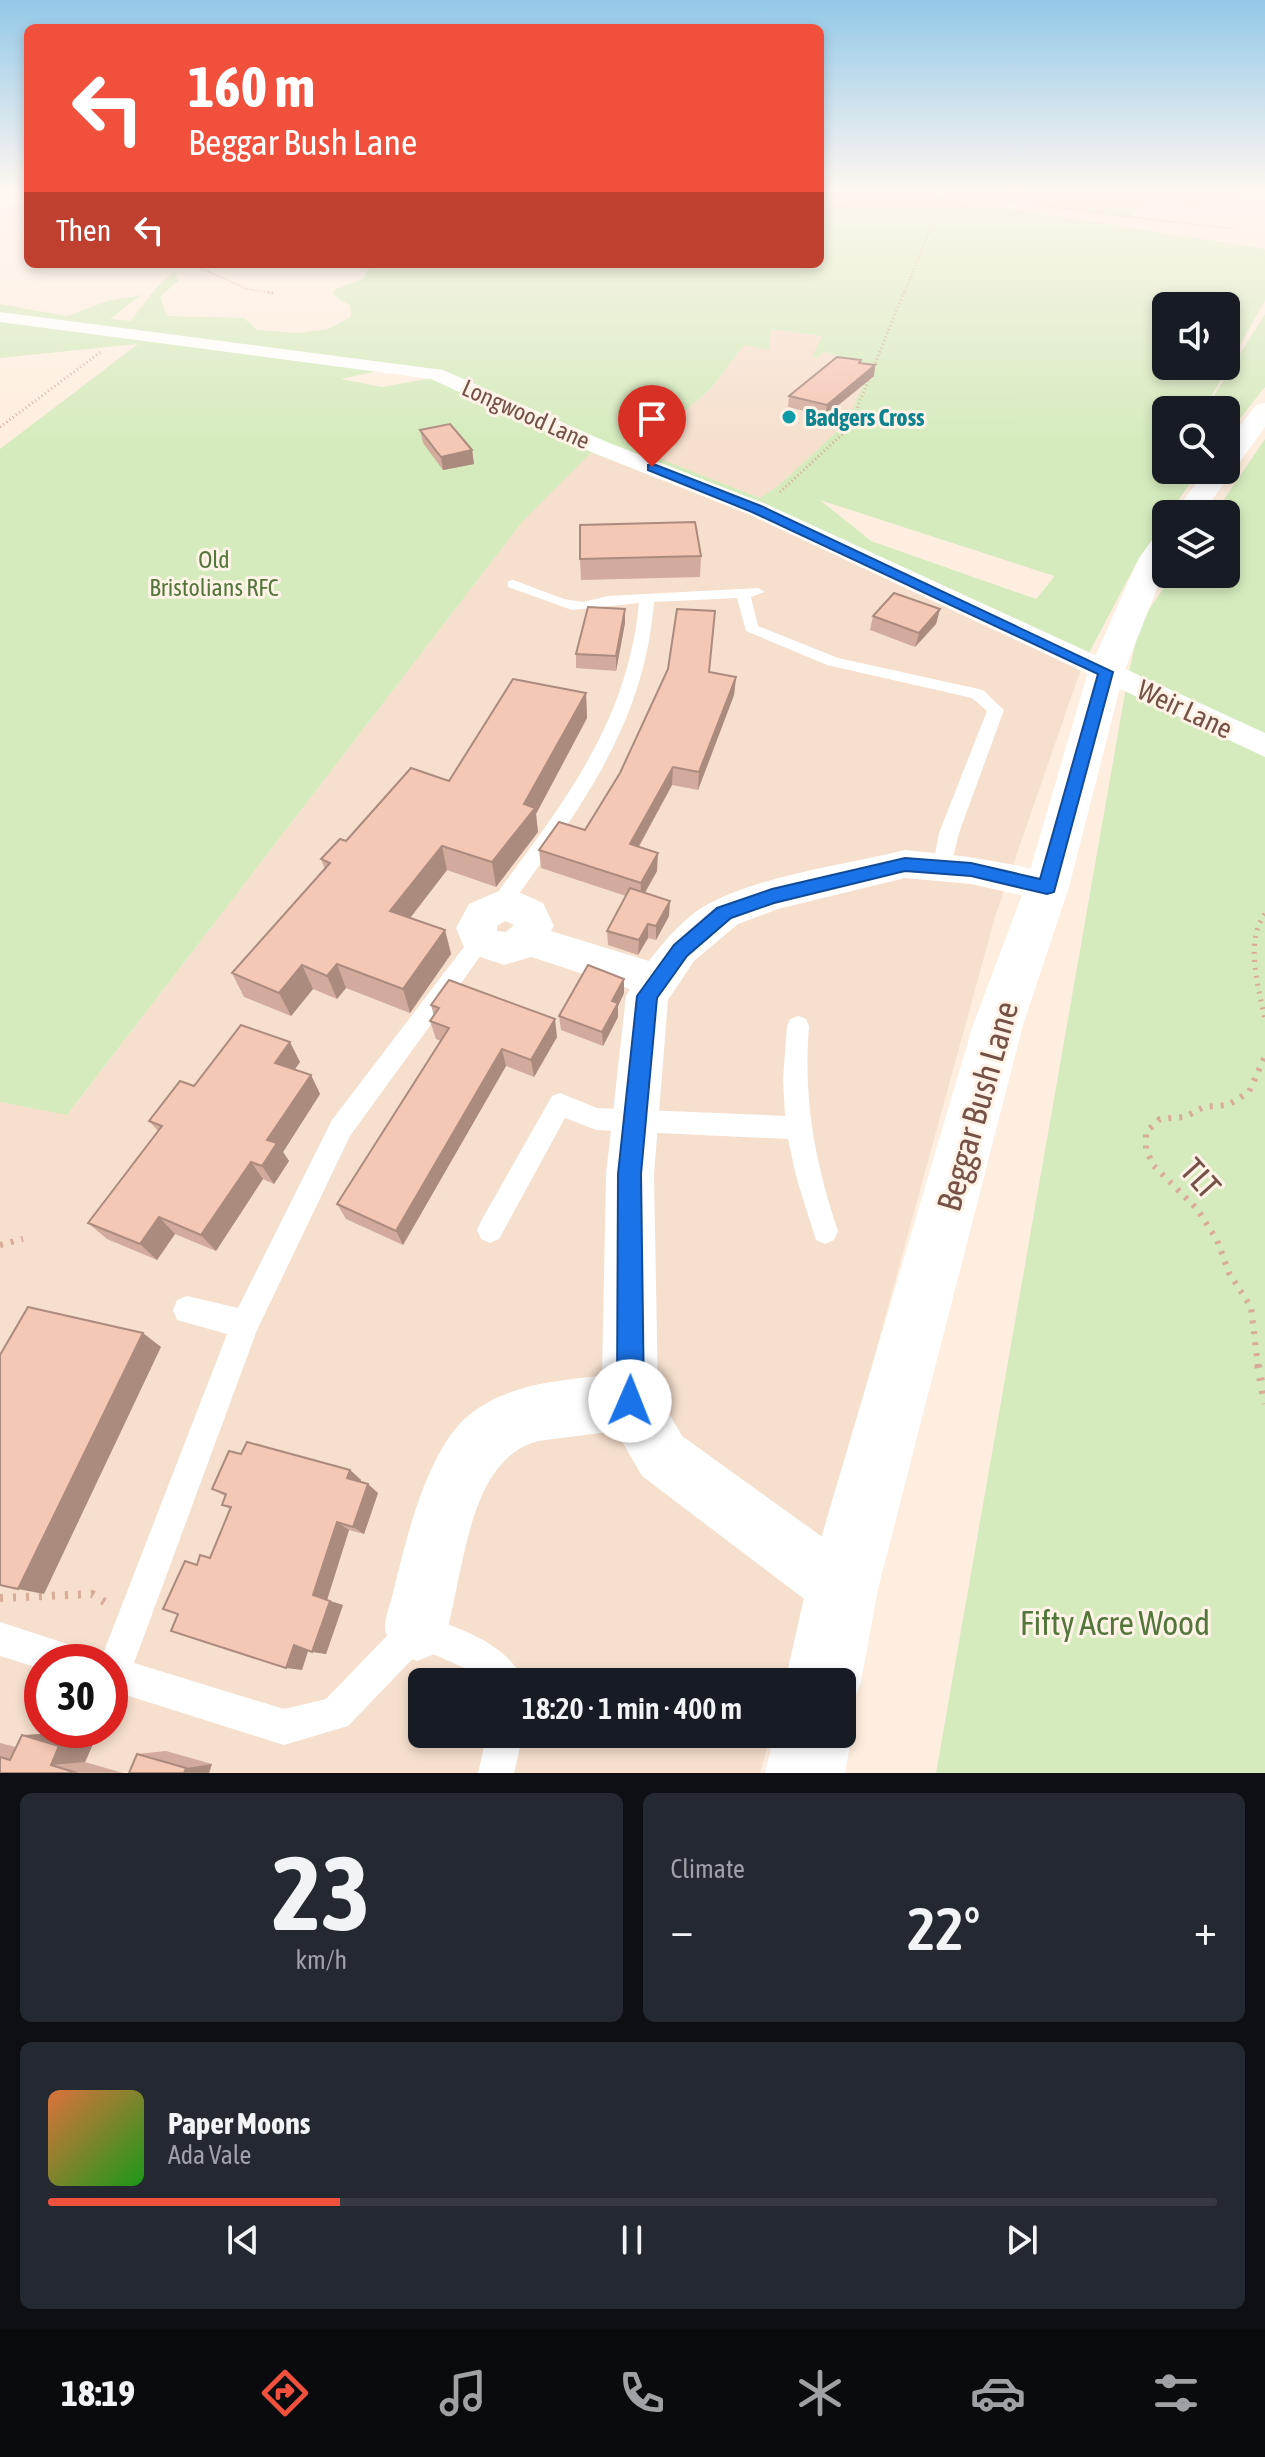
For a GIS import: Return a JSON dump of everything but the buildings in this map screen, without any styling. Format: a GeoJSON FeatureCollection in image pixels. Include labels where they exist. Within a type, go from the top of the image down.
{"type":"FeatureCollection","features":[{"type":"Feature","properties":{"kind":"main road"},"geometry":{"type":"LineString","coordinates":[[1240,443],[1265,410]]}},
{"type":"Feature","properties":{"kind":"main road","name":"Beggar Bush Lane"},"geometry":{"type":"LineString","coordinates":[[826,1668],[842,1589],[998,1025],[1047,887],[1106,672],[1152,563]]}},
{"type":"Feature","properties":{"kind":"main road"},"geometry":{"type":"LineString","coordinates":[[805,1773],[810,1748]]}},
{"type":"Feature","properties":{"kind":"street","name":"Longwood Lane"},"geometry":{"type":"LineString","coordinates":[[0,317],[436,374],[599,447],[757,509],[1106,672]]}},
{"type":"Feature","properties":{"kind":"street","name":"Weir Lane"},"geometry":{"type":"LineString","coordinates":[[1106,672],[1265,746]]}},
{"type":"Feature","properties":{"kind":"street"},"geometry":{"type":"LineString","coordinates":[[842,1589],[662,1456],[630,1401],[630,1174],[647,996],[680,950],[724,913],[772,896],[905,864],[943,865],[1047,887]]}},
{"type":"Feature","properties":{"kind":"street"},"geometry":{"type":"LineString","coordinates":[[499,906],[516,906],[529,914],[534,926],[528,940],[512,949],[494,949],[480,941],[476,928],[483,915],[499,906]]}},
{"type":"Feature","properties":{"kind":"street"},"geometry":{"type":"LineString","coordinates":[[528,940],[658,981]]}},
{"type":"Feature","properties":{"kind":"street"},"geometry":{"type":"LineString","coordinates":[[417,1629],[450,1492],[478,1447],[508,1422],[550,1411],[630,1401]]}},
{"type":"Feature","properties":{"kind":"lane"},"geometry":{"type":"LineString","coordinates":[[513,584],[575,608],[591,608],[608,600],[751,593],[751,628],[783,645],[813,657],[977,694],[996,710],[949,833],[943,865]]}},
{"type":"Feature","properties":{"kind":"lane"},"geometry":{"type":"LineString","coordinates":[[499,906],[589,779],[641,665],[647,634],[647,598]]}},
{"type":"Feature","properties":{"kind":"lane"},"geometry":{"type":"LineString","coordinates":[[123,1644],[245,1324],[341,1128],[480,941]]}},
{"type":"Feature","properties":{"kind":"lane"},"geometry":{"type":"LineString","coordinates":[[798,1026],[793,1075],[797,1128],[812,1195],[825,1231]]}},
{"type":"Feature","properties":{"kind":"lane"},"geometry":{"type":"LineString","coordinates":[[490,1230],[560,1104],[596,1119],[797,1128]]}},
{"type":"Feature","properties":{"kind":"lane"},"geometry":{"type":"LineString","coordinates":[[187,1310],[245,1324]]}},
{"type":"Feature","properties":{"kind":"lane"},"geometry":{"type":"LineString","coordinates":[[128,1679],[284,1727],[336,1714],[417,1629],[490,1662],[495,1668]]}},
{"type":"Feature","properties":{"kind":"lane"},"geometry":{"type":"LineString","coordinates":[[0,1639],[24,1646]]}},
{"type":"Feature","properties":{"kind":"lane"},"geometry":{"type":"LineString","coordinates":[[496,1773],[502,1748]]}},
{"type":"Feature","properties":{"kind":"path"},"geometry":{"type":"LineString","coordinates":[[213,274],[247,289],[273,293]]}},
{"type":"Feature","properties":{"kind":"path"},"geometry":{"type":"LineString","coordinates":[[757,509],[780,492],[849,428],[912,274]]}},
{"type":"Feature","properties":{"kind":"path"},"geometry":{"type":"LineString","coordinates":[[0,427],[126,332]]}},
{"type":"Feature","properties":{"kind":"path"},"geometry":{"type":"LineString","coordinates":[[1265,914],[1255,929],[1254,944],[1265,1020]]}},
{"type":"Feature","properties":{"kind":"path","name":"TLT"},"geometry":{"type":"LineString","coordinates":[[1265,1056],[1249,1092],[1228,1105],[1204,1107],[1185,1117],[1160,1119],[1146,1132],[1146,1149],[1153,1165],[1197,1209],[1217,1240],[1229,1273],[1251,1307],[1259,1383],[1265,1404]]}},
{"type":"Feature","properties":{"kind":"path"},"geometry":{"type":"LineString","coordinates":[[0,1245],[23,1239]]}},
{"type":"Feature","properties":{"kind":"path"},"geometry":{"type":"LineString","coordinates":[[0,1598],[92,1594],[117,1609]]}},
{"type":"Feature","properties":{"kind":"shaded area"},"geometry":{"type":"Polygon","coordinates":[[[770,329],[823,336],[813,358],[823,352],[871,366],[847,422],[778,486],[760,498],[639,451],[712,387],[744,345],[770,329]]]}},
{"type":"Feature","properties":{"kind":"shaded area"},"geometry":{"type":"Polygon","coordinates":[[[591,453],[778,522],[1082,666],[995,917],[789,1668],[408,1668],[408,1748],[767,1748],[760,1773],[0,1773],[0,1102],[68,1114],[522,522],[591,453]]]}},
{"type":"Feature","properties":{"kind":"green space","name":"Old Bristolians RFC"},"geometry":{"type":"Polygon","coordinates":[[[175,274],[178,281],[160,297],[167,316],[244,318],[257,330],[297,333],[328,329],[351,317],[350,306],[332,294],[336,289],[363,279],[366,274],[1265,274],[1265,300],[1240,345],[1240,292],[1152,292],[1152,380],[1221,380],[1212,396],[1152,396],[1152,484],[1189,484],[1179,500],[1152,500],[1152,540],[1082,666],[778,522],[591,453],[522,522],[67,1115],[0,1102],[0,449],[138,344],[0,358],[0,304],[67,316],[107,301],[141,295],[110,319],[131,321],[156,288],[175,274]],[[771,329],[769,350],[744,345],[712,387],[640,451],[760,498],[778,486],[847,422],[871,366],[824,352],[817,358],[812,357],[822,336],[771,329]],[[405,365],[341,379],[382,387],[449,375],[405,365]],[[820,500],[871,541],[1036,599],[1054,576],[820,500]]]}},
{"type":"Feature","properties":{"kind":"green space"},"geometry":{"type":"Polygon","coordinates":[[[1265,314],[1265,387],[1240,418],[1240,396],[1214,396],[1224,380],[1240,380],[1240,354],[1265,314]]]}},
{"type":"Feature","properties":{"kind":"green space","name":"Fifty Acre Wood"},"geometry":{"type":"Polygon","coordinates":[[[1265,439],[1265,1773],[936,1773],[1128,676],[1140,623],[1164,588],[1240,588],[1240,500],[1224,500],[1234,484],[1240,484],[1240,476],[1265,439]]]}},
{"type":"Feature","properties":{"kind":"place","name":"Badgers Cross"},"geometry":{"type":"Point","coordinates":[789,417]}},
{"type":"Feature","properties":{"kind":"route"},"geometry":{"type":"LineString","coordinates":[[630,1401],[630,1174],[647,996],[680,950],[724,913],[772,896],[905,864],[943,865],[1047,887],[1106,672],[757,509],[652,467]]}}]}
